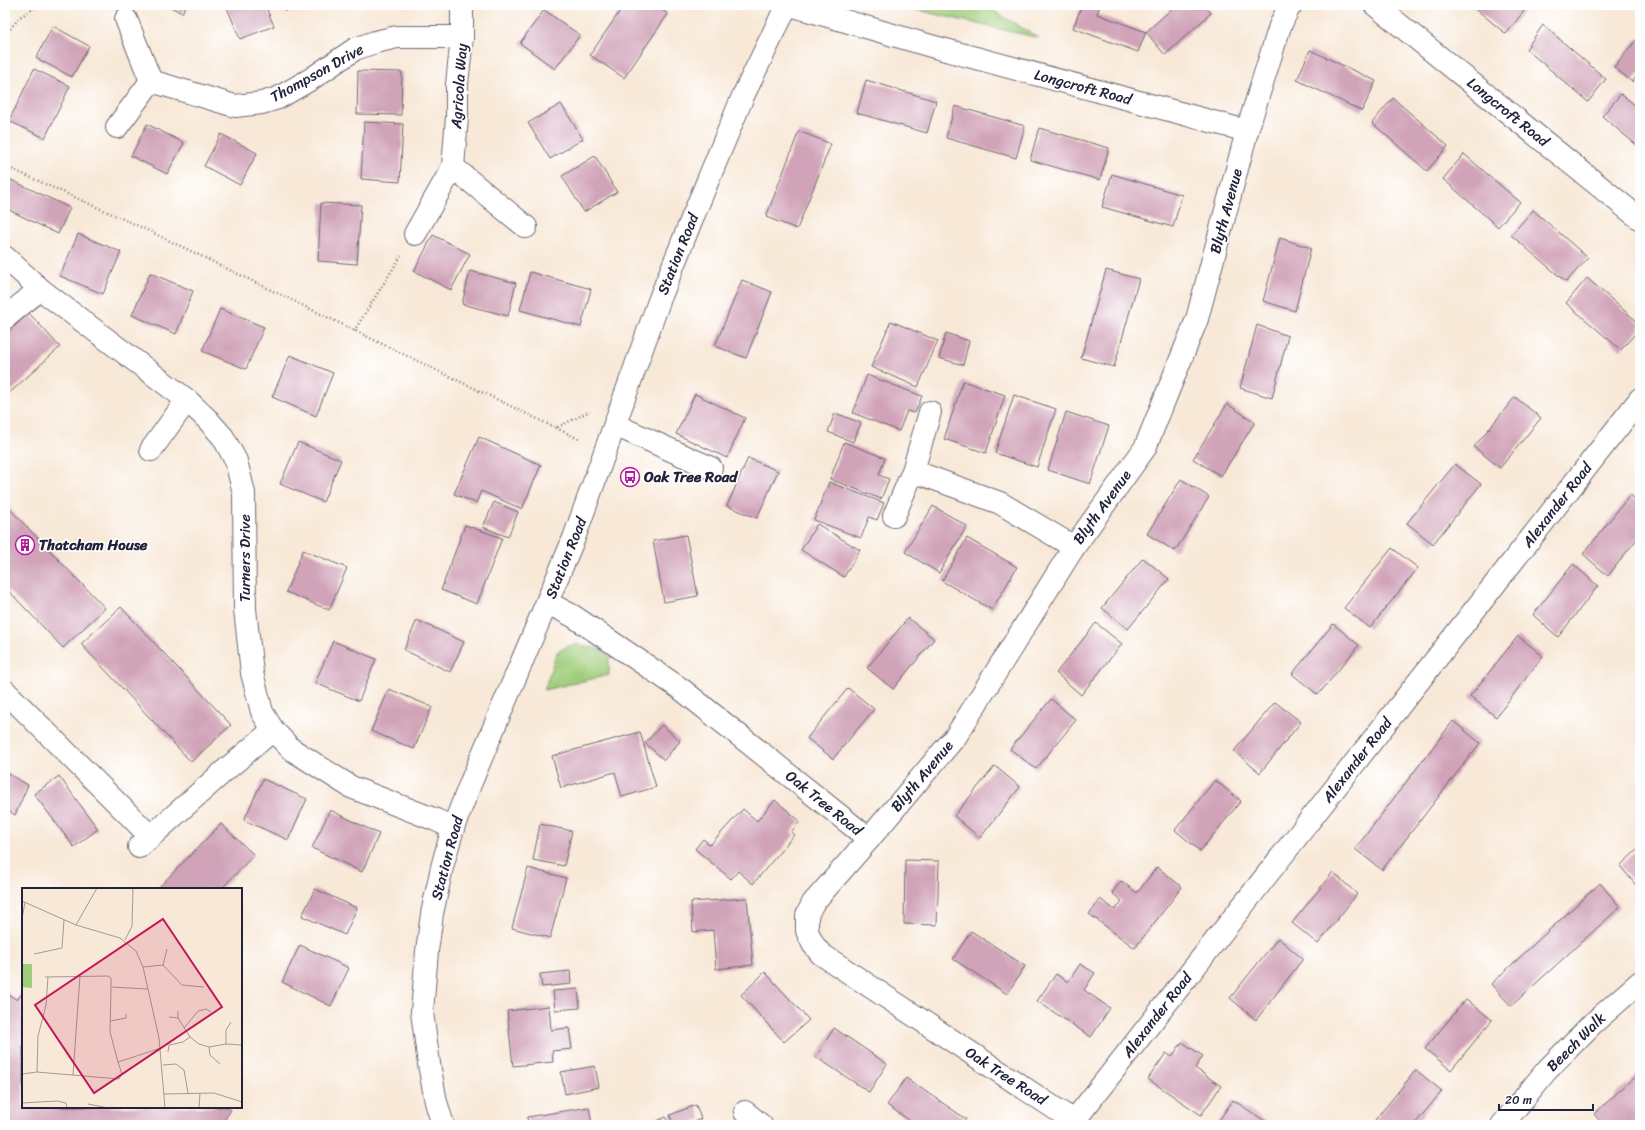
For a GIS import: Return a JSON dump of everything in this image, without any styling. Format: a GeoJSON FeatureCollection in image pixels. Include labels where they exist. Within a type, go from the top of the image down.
{"type":"FeatureCollection","features":[{"type":"Feature","properties":{"kind":"street","name":"Agricola Way"},"geometry":{"type":"LineString","coordinates":[[415,234],[453,167],[458,117],[457,84],[462,37],[462,5]]}},
{"type":"Feature","properties":{"kind":"street","name":"Station Road"},"geometry":{"type":"LineString","coordinates":[[443,1125],[433,1087],[422,1012],[426,951],[432,914],[442,867],[453,828],[471,782],[548,603],[591,496],[615,425],[691,220],[744,96],[786,5]]}},
{"type":"Feature","properties":{"kind":"street","name":"Longcroft Road"},"geometry":{"type":"LineString","coordinates":[[790,5],[931,46],[1247,131]]}},
{"type":"Feature","properties":{"kind":"street"},"geometry":{"type":"LineString","coordinates":[[1247,131],[1280,26],[1291,5]]}},
{"type":"Feature","properties":{"kind":"street","name":"Longcroft Road"},"geometry":{"type":"LineString","coordinates":[[1375,5],[1640,219]]}},
{"type":"Feature","properties":{"kind":"street"},"geometry":{"type":"LineString","coordinates":[[117,127],[151,81],[126,19]]}},
{"type":"Feature","properties":{"kind":"street","name":"Thompson Drive"},"geometry":{"type":"LineString","coordinates":[[151,81],[234,106],[255,104],[278,98],[311,79],[355,49],[375,42],[397,37],[462,37]]}},
{"type":"Feature","properties":{"kind":"street","name":"Blyth Avenue"},"geometry":{"type":"LineString","coordinates":[[869,838],[956,736],[1074,547],[1145,448],[1197,319],[1247,131]]}},
{"type":"Feature","properties":{"kind":"street"},"geometry":{"type":"LineString","coordinates":[[453,167],[526,227]]}},
{"type":"Feature","properties":{"kind":"street","name":"Turners Drive"},"geometry":{"type":"LineString","coordinates":[[5,257],[40,289],[187,400],[223,437],[236,461],[244,493],[245,609],[252,673],[262,712],[273,730],[291,749],[351,787],[453,828]]}},
{"type":"Feature","properties":{"kind":"street"},"geometry":{"type":"LineString","coordinates":[[5,318],[40,289]]}},
{"type":"Feature","properties":{"kind":"street","name":"Alexander Road"},"geometry":{"type":"LineString","coordinates":[[1077,1123],[1640,399]]}},
{"type":"Feature","properties":{"kind":"street"},"geometry":{"type":"LineString","coordinates":[[151,450],[187,400]]}},
{"type":"Feature","properties":{"kind":"street"},"geometry":{"type":"LineString","coordinates":[[894,516],[913,471],[930,412]]}},
{"type":"Feature","properties":{"kind":"street"},"geometry":{"type":"LineString","coordinates":[[615,425],[711,468]]}},
{"type":"Feature","properties":{"kind":"street"},"geometry":{"type":"LineString","coordinates":[[913,471],[1000,503],[1074,547]]}},
{"type":"Feature","properties":{"kind":"street","name":"Oak Tree Road"},"geometry":{"type":"LineString","coordinates":[[548,603],[573,616],[681,689],[869,838],[813,903],[807,915],[808,931],[813,944],[821,954],[1077,1123]]}},
{"type":"Feature","properties":{"kind":"street"},"geometry":{"type":"LineString","coordinates":[[5,691],[145,842],[222,773],[273,730]]}},
{"type":"Feature","properties":{"kind":"street","name":"Beech Walk"},"geometry":{"type":"LineString","coordinates":[[1502,1125],[1547,1070],[1591,1025],[1640,982]]}},
{"type":"Feature","properties":{"kind":"path"},"geometry":{"type":"LineString","coordinates":[[5,35],[20,17],[40,5]]}},
{"type":"Feature","properties":{"kind":"path"},"geometry":{"type":"LineString","coordinates":[[5,166],[143,228],[583,441]]}},
{"type":"Feature","properties":{"kind":"path"},"geometry":{"type":"LineString","coordinates":[[354,331],[415,234]]}},
{"type":"Feature","properties":{"kind":"path"},"geometry":{"type":"LineString","coordinates":[[556,428],[595,409]]}},
{"type":"Feature","properties":{"kind":"green space"},"geometry":{"type":"Polygon","coordinates":[[[895,5],[984,5],[1039,38],[895,5]]]}},
{"type":"Feature","properties":{"kind":"green space"},"geometry":{"type":"Polygon","coordinates":[[[577,644],[601,650],[609,656],[609,675],[544,690],[557,652],[568,646],[577,644]]]}},
{"type":"Feature","properties":{"kind":"building"},"geometry":{"type":"Polygon","coordinates":[[[167,5],[186,5],[182,13],[167,5]]]}},
{"type":"Feature","properties":{"kind":"building"},"geometry":{"type":"Polygon","coordinates":[[[226,5],[265,5],[274,26],[240,39],[226,5]]]}},
{"type":"Feature","properties":{"kind":"building"},"geometry":{"type":"Polygon","coordinates":[[[282,5],[301,5],[285,11],[282,5]]]}},
{"type":"Feature","properties":{"kind":"building"},"geometry":{"type":"Polygon","coordinates":[[[624,5],[654,5],[668,14],[624,78],[590,55],[624,5]]]}},
{"type":"Feature","properties":{"kind":"building"},"geometry":{"type":"Polygon","coordinates":[[[1082,5],[1100,5],[1097,14],[1146,32],[1138,52],[1073,28],[1082,5]]]}},
{"type":"Feature","properties":{"kind":"building"},"geometry":{"type":"Polygon","coordinates":[[[1176,5],[1204,5],[1211,13],[1165,55],[1146,32],[1176,5]]]}},
{"type":"Feature","properties":{"kind":"building"},"geometry":{"type":"Polygon","coordinates":[[[1471,5],[1517,5],[1524,11],[1506,34],[1471,5]]]}},
{"type":"Feature","properties":{"kind":"building"},"geometry":{"type":"Polygon","coordinates":[[[544,10],[580,35],[555,69],[520,43],[544,10]]]}},
{"type":"Feature","properties":{"kind":"building"},"geometry":{"type":"Polygon","coordinates":[[[1543,25],[1606,79],[1588,102],[1526,49],[1543,25]]]}},
{"type":"Feature","properties":{"kind":"building"},"geometry":{"type":"Polygon","coordinates":[[[53,26],[89,46],[72,77],[36,58],[53,26]]]}},
{"type":"Feature","properties":{"kind":"building"},"geometry":{"type":"Polygon","coordinates":[[[1637,39],[1640,42],[1640,72],[1632,82],[1614,67],[1637,39]]]}},
{"type":"Feature","properties":{"kind":"building"},"geometry":{"type":"Polygon","coordinates":[[[1310,50],[1376,81],[1362,111],[1297,80],[1310,50]]]}},
{"type":"Feature","properties":{"kind":"building"},"geometry":{"type":"Polygon","coordinates":[[[34,69],[70,86],[45,138],[9,121],[34,69]]]}},
{"type":"Feature","properties":{"kind":"building"},"geometry":{"type":"Polygon","coordinates":[[[358,71],[402,72],[401,115],[357,114],[358,71]]]}},
{"type":"Feature","properties":{"kind":"building"},"geometry":{"type":"Polygon","coordinates":[[[866,80],[936,101],[927,133],[857,113],[866,80]]]}},
{"type":"Feature","properties":{"kind":"building"},"geometry":{"type":"Polygon","coordinates":[[[1621,94],[1640,109],[1640,148],[1602,116],[1621,94]]]}},
{"type":"Feature","properties":{"kind":"building"},"geometry":{"type":"Polygon","coordinates":[[[1393,98],[1448,146],[1427,171],[1372,123],[1393,98]]]}},
{"type":"Feature","properties":{"kind":"building"},"geometry":{"type":"Polygon","coordinates":[[[561,104],[583,139],[550,159],[528,123],[561,104]]]}},
{"type":"Feature","properties":{"kind":"building"},"geometry":{"type":"Polygon","coordinates":[[[955,106],[1025,126],[1016,158],[946,138],[955,106]]]}},
{"type":"Feature","properties":{"kind":"building"},"geometry":{"type":"Polygon","coordinates":[[[364,122],[403,124],[400,182],[361,179],[364,122]]]}},
{"type":"Feature","properties":{"kind":"building"},"geometry":{"type":"Polygon","coordinates":[[[147,124],[184,143],[167,174],[131,156],[147,124]]]}},
{"type":"Feature","properties":{"kind":"building"},"geometry":{"type":"Polygon","coordinates":[[[1039,128],[1109,148],[1100,180],[1030,160],[1039,128]]]}},
{"type":"Feature","properties":{"kind":"building"},"geometry":{"type":"Polygon","coordinates":[[[799,131],[831,144],[797,229],[766,217],[799,131]]]}},
{"type":"Feature","properties":{"kind":"building"},"geometry":{"type":"Polygon","coordinates":[[[221,134],[257,153],[240,185],[204,166],[221,134]]]}},
{"type":"Feature","properties":{"kind":"building"},"geometry":{"type":"Polygon","coordinates":[[[1464,154],[1520,202],[1498,227],[1443,179],[1464,154]]]}},
{"type":"Feature","properties":{"kind":"building"},"geometry":{"type":"Polygon","coordinates":[[[595,156],[617,192],[584,212],[562,176],[595,156]]]}},
{"type":"Feature","properties":{"kind":"building"},"geometry":{"type":"Polygon","coordinates":[[[1112,174],[1182,195],[1173,227],[1102,207],[1112,174]]]}},
{"type":"Feature","properties":{"kind":"building"},"geometry":{"type":"Polygon","coordinates":[[[5,177],[70,208],[58,234],[5,208],[5,177]]]}},
{"type":"Feature","properties":{"kind":"building"},"geometry":{"type":"Polygon","coordinates":[[[321,203],[361,205],[357,264],[318,261],[321,203]]]}},
{"type":"Feature","properties":{"kind":"building"},"geometry":{"type":"Polygon","coordinates":[[[1533,210],[1588,258],[1566,282],[1511,235],[1533,210]]]}},
{"type":"Feature","properties":{"kind":"building"},"geometry":{"type":"Polygon","coordinates":[[[78,234],[121,252],[103,294],[60,276],[78,234]]]}},
{"type":"Feature","properties":{"kind":"building"},"geometry":{"type":"Polygon","coordinates":[[[433,235],[470,254],[451,290],[414,271],[433,235]]]}},
{"type":"Feature","properties":{"kind":"building"},"geometry":{"type":"Polygon","coordinates":[[[1280,238],[1311,248],[1295,311],[1263,301],[1280,238]]]}},
{"type":"Feature","properties":{"kind":"building"},"geometry":{"type":"Polygon","coordinates":[[[1106,270],[1139,279],[1114,367],[1081,358],[1106,270]]]}},
{"type":"Feature","properties":{"kind":"building"},"geometry":{"type":"Polygon","coordinates":[[[470,271],[516,283],[508,316],[462,304],[470,271]]]}},
{"type":"Feature","properties":{"kind":"building"},"geometry":{"type":"Polygon","coordinates":[[[530,272],[591,289],[581,327],[520,310],[530,272]]]}},
{"type":"Feature","properties":{"kind":"building"},"geometry":{"type":"Polygon","coordinates":[[[150,273],[193,291],[176,334],[132,315],[150,273]]]}},
{"type":"Feature","properties":{"kind":"building"},"geometry":{"type":"Polygon","coordinates":[[[1587,278],[1640,324],[1640,328],[1621,350],[1566,303],[1587,278]]]}},
{"type":"Feature","properties":{"kind":"building"},"geometry":{"type":"Polygon","coordinates":[[[742,280],[772,292],[746,358],[715,346],[742,280]]]}},
{"type":"Feature","properties":{"kind":"building"},"geometry":{"type":"Polygon","coordinates":[[[220,309],[264,327],[246,369],[202,351],[220,309]]]}},
{"type":"Feature","properties":{"kind":"building"},"geometry":{"type":"Polygon","coordinates":[[[29,313],[60,347],[5,397],[5,335],[29,313]]]}},
{"type":"Feature","properties":{"kind":"building"},"geometry":{"type":"Polygon","coordinates":[[[891,321],[938,341],[918,387],[871,367],[891,321]]]}},
{"type":"Feature","properties":{"kind":"building"},"geometry":{"type":"Polygon","coordinates":[[[1257,325],[1288,336],[1272,398],[1240,388],[1257,325]]]}},
{"type":"Feature","properties":{"kind":"building"},"geometry":{"type":"Polygon","coordinates":[[[946,333],[969,341],[963,365],[939,358],[946,333]]]}},
{"type":"Feature","properties":{"kind":"building"},"geometry":{"type":"Polygon","coordinates":[[[290,355],[333,373],[316,416],[272,397],[290,355]]]}},
{"type":"Feature","properties":{"kind":"building"},"geometry":{"type":"Polygon","coordinates":[[[867,375],[922,396],[915,413],[907,411],[899,431],[853,413],[867,375]]]}},
{"type":"Feature","properties":{"kind":"building"},"geometry":{"type":"Polygon","coordinates":[[[963,381],[1005,395],[986,453],[944,439],[963,381]]]}},
{"type":"Feature","properties":{"kind":"building"},"geometry":{"type":"Polygon","coordinates":[[[695,394],[745,418],[727,458],[676,434],[695,394]]]}},
{"type":"Feature","properties":{"kind":"building"},"geometry":{"type":"Polygon","coordinates":[[[1014,395],[1056,409],[1037,467],[995,453],[1014,395]]]}},
{"type":"Feature","properties":{"kind":"building"},"geometry":{"type":"Polygon","coordinates":[[[1515,397],[1541,418],[1500,468],[1474,447],[1515,397]]]}},
{"type":"Feature","properties":{"kind":"building"},"geometry":{"type":"Polygon","coordinates":[[[1227,404],[1255,422],[1221,476],[1193,459],[1227,404]]]}},
{"type":"Feature","properties":{"kind":"building"},"geometry":{"type":"Polygon","coordinates":[[[1066,412],[1109,426],[1090,484],[1048,470],[1066,412]]]}},
{"type":"Feature","properties":{"kind":"building"},"geometry":{"type":"Polygon","coordinates":[[[835,413],[861,423],[853,442],[828,432],[835,413]]]}},
{"type":"Feature","properties":{"kind":"building"},"geometry":{"type":"Polygon","coordinates":[[[479,437],[541,465],[522,509],[481,491],[476,503],[454,494],[479,437]]]}},
{"type":"Feature","properties":{"kind":"building"},"geometry":{"type":"Polygon","coordinates":[[[298,442],[341,460],[323,502],[280,484],[298,442]]]}},
{"type":"Feature","properties":{"kind":"building"},"geometry":{"type":"Polygon","coordinates":[[[844,442],[885,458],[879,475],[889,479],[881,499],[830,479],[844,442]]]}},
{"type":"Feature","properties":{"kind":"building"},"geometry":{"type":"Polygon","coordinates":[[[748,458],[778,471],[757,518],[727,506],[748,458]]]}},
{"type":"Feature","properties":{"kind":"building"},"geometry":{"type":"Polygon","coordinates":[[[1455,464],[1481,484],[1433,544],[1407,523],[1455,464]]]}},
{"type":"Feature","properties":{"kind":"building"},"geometry":{"type":"Polygon","coordinates":[[[1181,479],[1209,497],[1175,551],[1147,534],[1181,479]]]}},
{"type":"Feature","properties":{"kind":"building"},"geometry":{"type":"Polygon","coordinates":[[[829,482],[884,503],[877,520],[869,517],[861,538],[814,520],[829,482]]]}},
{"type":"Feature","properties":{"kind":"building"},"geometry":{"type":"Polygon","coordinates":[[[1630,495],[1640,502],[1640,535],[1608,576],[1583,554],[1630,495]]]}},
{"type":"Feature","properties":{"kind":"building"},"geometry":{"type":"Polygon","coordinates":[[[494,502],[518,512],[508,537],[483,527],[494,502]]]}},
{"type":"Feature","properties":{"kind":"building","name":"Thatcham House"},"geometry":{"type":"Polygon","coordinates":[[[5,504],[105,608],[63,648],[5,587],[5,504]]]}},
{"type":"Feature","properties":{"kind":"building"},"geometry":{"type":"Polygon","coordinates":[[[933,506],[967,526],[939,573],[905,552],[933,506]]]}},
{"type":"Feature","properties":{"kind":"building"},"geometry":{"type":"Polygon","coordinates":[[[817,524],[860,550],[844,577],[801,550],[817,524]]]}},
{"type":"Feature","properties":{"kind":"building"},"geometry":{"type":"Polygon","coordinates":[[[465,525],[502,538],[477,604],[441,590],[465,525]]]}},
{"type":"Feature","properties":{"kind":"building"},"geometry":{"type":"Polygon","coordinates":[[[686,535],[698,596],[664,602],[653,541],[686,535]]]}},
{"type":"Feature","properties":{"kind":"building"},"geometry":{"type":"Polygon","coordinates":[[[967,538],[1017,567],[992,610],[942,581],[967,538]]]}},
{"type":"Feature","properties":{"kind":"building"},"geometry":{"type":"Polygon","coordinates":[[[1392,548],[1418,568],[1370,628],[1344,608],[1392,548]]]}},
{"type":"Feature","properties":{"kind":"building"},"geometry":{"type":"Polygon","coordinates":[[[303,550],[347,568],[329,610],[286,592],[303,550]]]}},
{"type":"Feature","properties":{"kind":"building"},"geometry":{"type":"Polygon","coordinates":[[[1143,558],[1169,579],[1128,629],[1102,608],[1143,558]]]}},
{"type":"Feature","properties":{"kind":"building"},"geometry":{"type":"Polygon","coordinates":[[[1573,564],[1598,586],[1558,637],[1533,615],[1573,564]]]}},
{"type":"Feature","properties":{"kind":"building"},"geometry":{"type":"Polygon","coordinates":[[[121,607],[231,725],[191,762],[81,644],[121,607]]]}},
{"type":"Feature","properties":{"kind":"building"},"geometry":{"type":"Polygon","coordinates":[[[908,618],[934,639],[893,689],[867,668],[908,618]]]}},
{"type":"Feature","properties":{"kind":"building"},"geometry":{"type":"Polygon","coordinates":[[[417,620],[464,642],[450,672],[404,650],[417,620]]]}},
{"type":"Feature","properties":{"kind":"building"},"geometry":{"type":"Polygon","coordinates":[[[1096,623],[1122,644],[1081,695],[1056,673],[1096,623]]]}},
{"type":"Feature","properties":{"kind":"building"},"geometry":{"type":"Polygon","coordinates":[[[1333,624],[1359,645],[1318,695],[1292,674],[1333,624]]]}},
{"type":"Feature","properties":{"kind":"building"},"geometry":{"type":"Polygon","coordinates":[[[1518,636],[1543,656],[1496,717],[1470,696],[1518,636]]]}},
{"type":"Feature","properties":{"kind":"building"},"geometry":{"type":"Polygon","coordinates":[[[333,641],[376,659],[359,701],[315,683],[333,641]]]}},
{"type":"Feature","properties":{"kind":"building"},"geometry":{"type":"Polygon","coordinates":[[[848,688],[874,709],[833,759],[807,738],[848,688]]]}},
{"type":"Feature","properties":{"kind":"building"},"geometry":{"type":"Polygon","coordinates":[[[389,689],[432,707],[414,749],[371,731],[389,689]]]}},
{"type":"Feature","properties":{"kind":"building"},"geometry":{"type":"Polygon","coordinates":[[[1051,699],[1076,720],[1036,769],[1010,749],[1051,699]]]}},
{"type":"Feature","properties":{"kind":"building"},"geometry":{"type":"Polygon","coordinates":[[[1275,702],[1301,722],[1260,773],[1234,751],[1275,702]]]}},
{"type":"Feature","properties":{"kind":"building"},"geometry":{"type":"Polygon","coordinates":[[[1453,721],[1480,743],[1382,870],[1355,849],[1453,721]]]}},
{"type":"Feature","properties":{"kind":"building"},"geometry":{"type":"Polygon","coordinates":[[[662,725],[680,741],[664,760],[645,743],[662,725]]]}},
{"type":"Feature","properties":{"kind":"building"},"geometry":{"type":"Polygon","coordinates":[[[640,732],[656,787],[622,797],[615,772],[561,788],[552,756],[640,732]]]}},
{"type":"Feature","properties":{"kind":"building"},"geometry":{"type":"Polygon","coordinates":[[[995,766],[1020,787],[980,838],[954,816],[995,766]]]}},
{"type":"Feature","properties":{"kind":"building"},"geometry":{"type":"Polygon","coordinates":[[[5,772],[28,785],[15,815],[5,809],[5,772]]]}},
{"type":"Feature","properties":{"kind":"building"},"geometry":{"type":"Polygon","coordinates":[[[59,776],[98,829],[74,847],[34,794],[59,776]]]}},
{"type":"Feature","properties":{"kind":"building"},"geometry":{"type":"Polygon","coordinates":[[[263,779],[307,799],[288,840],[244,820],[263,779]]]}},
{"type":"Feature","properties":{"kind":"building"},"geometry":{"type":"Polygon","coordinates":[[[1215,780],[1241,801],[1200,851],[1175,830],[1215,780]]]}},
{"type":"Feature","properties":{"kind":"building"},"geometry":{"type":"Polygon","coordinates":[[[775,800],[800,821],[791,832],[794,835],[753,884],[738,871],[731,879],[695,849],[703,839],[710,845],[743,809],[757,821],[775,800]]]}},
{"type":"Feature","properties":{"kind":"building"},"geometry":{"type":"Polygon","coordinates":[[[330,810],[379,834],[362,872],[312,848],[330,810]]]}},
{"type":"Feature","properties":{"kind":"building"},"geometry":{"type":"Polygon","coordinates":[[[221,824],[254,855],[222,888],[158,888],[221,824]]]}},
{"type":"Feature","properties":{"kind":"building"},"geometry":{"type":"Polygon","coordinates":[[[540,824],[572,831],[564,866],[533,860],[540,824]]]}},
{"type":"Feature","properties":{"kind":"building"},"geometry":{"type":"Polygon","coordinates":[[[1640,847],[1640,890],[1620,866],[1640,847]]]}},
{"type":"Feature","properties":{"kind":"building"},"geometry":{"type":"Polygon","coordinates":[[[905,860],[939,861],[937,925],[904,924],[905,860]]]}},
{"type":"Feature","properties":{"kind":"building"},"geometry":{"type":"Polygon","coordinates":[[[1157,867],[1182,887],[1135,948],[1089,914],[1100,899],[1115,910],[1122,901],[1112,893],[1121,881],[1137,893],[1157,867]]]}},
{"type":"Feature","properties":{"kind":"building"},"geometry":{"type":"Polygon","coordinates":[[[528,868],[566,878],[550,938],[512,928],[528,868]]]}},
{"type":"Feature","properties":{"kind":"building"},"geometry":{"type":"Polygon","coordinates":[[[1333,872],[1357,894],[1318,944],[1292,923],[1333,872]]]}},
{"type":"Feature","properties":{"kind":"building"},"geometry":{"type":"Polygon","coordinates":[[[1600,883],[1620,907],[1511,1006],[1491,984],[1600,883]]]}},
{"type":"Feature","properties":{"kind":"building"},"geometry":{"type":"Polygon","coordinates":[[[315,889],[357,908],[345,935],[302,916],[315,889]]]}},
{"type":"Feature","properties":{"kind":"building"},"geometry":{"type":"Polygon","coordinates":[[[747,898],[753,965],[716,969],[713,930],[693,932],[691,902],[747,898]]]}},
{"type":"Feature","properties":{"kind":"building"},"geometry":{"type":"Polygon","coordinates":[[[971,931],[1025,966],[1007,994],[953,959],[971,931]]]}},
{"type":"Feature","properties":{"kind":"building"},"geometry":{"type":"Polygon","coordinates":[[[1278,938],[1303,959],[1256,1020],[1230,998],[1278,938]]]}},
{"type":"Feature","properties":{"kind":"building"},"geometry":{"type":"Polygon","coordinates":[[[300,945],[349,968],[331,1006],[282,982],[300,945]]]}},
{"type":"Feature","properties":{"kind":"building"},"geometry":{"type":"Polygon","coordinates":[[[1080,964],[1095,973],[1084,990],[1110,1008],[1091,1037],[1037,1001],[1056,974],[1068,982],[1080,964]]]}},
{"type":"Feature","properties":{"kind":"building"},"geometry":{"type":"Polygon","coordinates":[[[570,971],[571,984],[542,987],[540,974],[570,971]]]}},
{"type":"Feature","properties":{"kind":"building"},"geometry":{"type":"Polygon","coordinates":[[[765,972],[809,1020],[784,1042],[741,995],[765,972]]]}},
{"type":"Feature","properties":{"kind":"building"},"geometry":{"type":"Polygon","coordinates":[[[578,989],[580,1008],[555,1010],[553,991],[578,989]]]}},
{"type":"Feature","properties":{"kind":"building"},"geometry":{"type":"Polygon","coordinates":[[[5,992],[17,1000],[22,993],[22,1108],[228,1108],[231,1110],[221,1125],[5,1125],[5,992]]]}},
{"type":"Feature","properties":{"kind":"building"},"geometry":{"type":"Polygon","coordinates":[[[1466,999],[1492,1020],[1451,1070],[1425,1049],[1466,999]]]}},
{"type":"Feature","properties":{"kind":"building"},"geometry":{"type":"Polygon","coordinates":[[[549,1006],[551,1030],[569,1028],[572,1049],[552,1051],[553,1062],[513,1066],[507,1011],[549,1006]]]}},
{"type":"Feature","properties":{"kind":"building"},"geometry":{"type":"Polygon","coordinates":[[[834,1028],[887,1064],[869,1092],[816,1057],[834,1028]]]}},
{"type":"Feature","properties":{"kind":"building"},"geometry":{"type":"Polygon","coordinates":[[[1182,1042],[1203,1056],[1195,1068],[1221,1086],[1201,1115],[1148,1079],[1166,1053],[1172,1057],[1182,1042]]]}},
{"type":"Feature","properties":{"kind":"building"},"geometry":{"type":"Polygon","coordinates":[[[595,1066],[599,1087],[565,1094],[561,1072],[595,1066]]]}},
{"type":"Feature","properties":{"kind":"building"},"geometry":{"type":"Polygon","coordinates":[[[1416,1070],[1442,1091],[1414,1125],[1382,1125],[1375,1120],[1416,1070]]]}},
{"type":"Feature","properties":{"kind":"building"},"geometry":{"type":"Polygon","coordinates":[[[1640,1072],[1640,1115],[1629,1125],[1603,1125],[1594,1114],[1640,1072]]]}},
{"type":"Feature","properties":{"kind":"building"},"geometry":{"type":"Polygon","coordinates":[[[906,1078],[966,1119],[961,1125],[916,1125],[887,1105],[906,1078]]]}},
{"type":"Feature","properties":{"kind":"building"},"geometry":{"type":"Polygon","coordinates":[[[1233,1100],[1271,1125],[1216,1125],[1233,1100]]]}},
{"type":"Feature","properties":{"kind":"building"},"geometry":{"type":"Polygon","coordinates":[[[696,1105],[701,1119],[685,1125],[673,1125],[670,1115],[696,1105]]]}},
{"type":"Feature","properties":{"kind":"building"},"geometry":{"type":"Polygon","coordinates":[[[589,1107],[592,1125],[528,1125],[527,1117],[589,1107]]]}},
{"type":"Feature","properties":{"kind":"building"},"geometry":{"type":"Polygon","coordinates":[[[666,1117],[669,1125],[656,1125],[655,1122],[666,1117]]]}},
{"type":"Feature","properties":{"kind":"place","name":"Oak Tree Road"},"geometry":{"type":"Point","coordinates":[630,477]}},
{"type":"Feature","properties":{"kind":"place","name":"Thatcham House"},"geometry":{"type":"Point","coordinates":[25,545]}}]}
